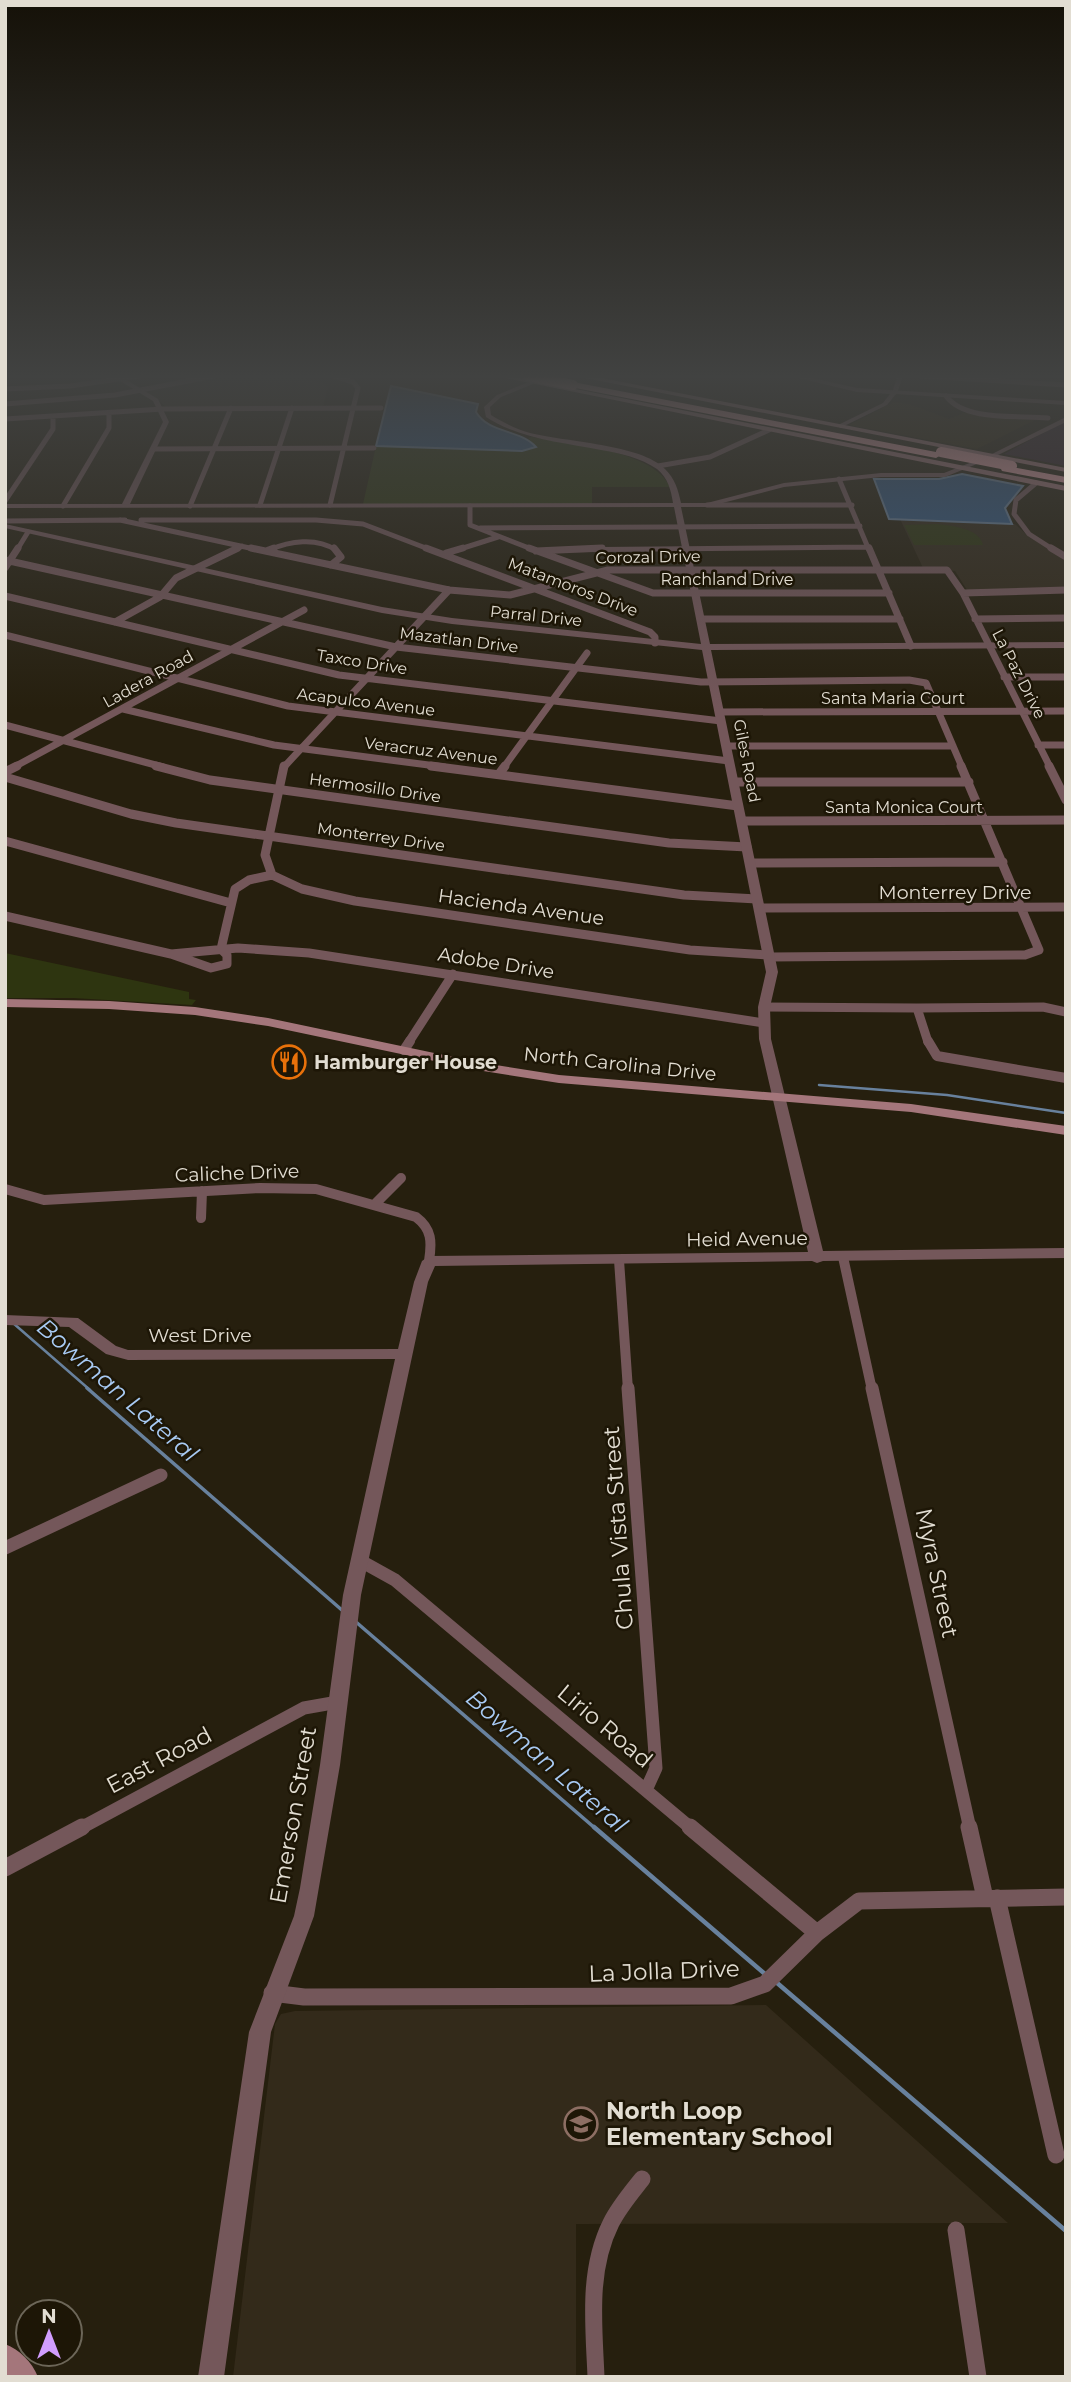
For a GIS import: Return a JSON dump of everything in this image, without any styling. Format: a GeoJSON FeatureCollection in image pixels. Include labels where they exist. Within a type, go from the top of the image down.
{"type":"FeatureCollection","features":[{"type":"Feature","properties":{"kind":"main road","name":"North Carolina Drive"},"geometry":{"type":"LineString","coordinates":[[5,1003],[109,1005],[195,1011],[268,1022],[559,1079],[911,1108],[1066,1131]]}},
{"type":"Feature","properties":{"kind":"main road"},"geometry":{"type":"LineString","coordinates":[[5,2358],[24,2377]]}},
{"type":"Feature","properties":{"kind":"street"},"geometry":{"type":"LineString","coordinates":[[6,506],[17,487]]}},
{"type":"Feature","properties":{"kind":"street"},"geometry":{"type":"LineString","coordinates":[[64,506],[75,487]]}},
{"type":"Feature","properties":{"kind":"street"},"geometry":{"type":"LineString","coordinates":[[125,506],[135,487]]}},
{"type":"Feature","properties":{"kind":"street"},"geometry":{"type":"LineString","coordinates":[[190,506],[198,487]]}},
{"type":"Feature","properties":{"kind":"street"},"geometry":{"type":"LineString","coordinates":[[260,505],[266,487]]}},
{"type":"Feature","properties":{"kind":"street"},"geometry":{"type":"LineString","coordinates":[[330,505],[334,487]]}},
{"type":"Feature","properties":{"kind":"street","name":"Giles Road"},"geometry":{"type":"LineString","coordinates":[[674,487],[770,956],[772,984],[764,1007],[764,1023],[778,1098],[817,1258]]}},
{"type":"Feature","properties":{"kind":"street"},"geometry":{"type":"LineString","coordinates":[[708,505],[773,487]]}},
{"type":"Feature","properties":{"kind":"street"},"geometry":{"type":"LineString","coordinates":[[843,487],[911,646]]}},
{"type":"Feature","properties":{"kind":"street"},"geometry":{"type":"LineString","coordinates":[[1031,487],[1016,500],[1016,519],[1029,534],[1066,557]]}},
{"type":"Feature","properties":{"kind":"street"},"geometry":{"type":"LineString","coordinates":[[6,506],[852,505]]}},
{"type":"Feature","properties":{"kind":"street"},"geometry":{"type":"LineString","coordinates":[[470,506],[470,525],[477,529],[860,526]]}},
{"type":"Feature","properties":{"kind":"street","name":"Matamoros Drive"},"geometry":{"type":"LineString","coordinates":[[7,525],[30,520],[354,523],[380,529],[446,553],[650,632],[655,637],[655,643]]}},
{"type":"Feature","properties":{"kind":"street","name":"Corozal Drive"},"geometry":{"type":"LineString","coordinates":[[121,520],[449,590],[508,596],[594,572],[939,569]]}},
{"type":"Feature","properties":{"kind":"street"},"geometry":{"type":"LineString","coordinates":[[143,520],[149,526]]}},
{"type":"Feature","properties":{"kind":"street"},"geometry":{"type":"LineString","coordinates":[[157,528],[160,523],[172,520]]}},
{"type":"Feature","properties":{"kind":"street","name":"Parral Drive"},"geometry":{"type":"LineString","coordinates":[[7,525],[28,532],[421,617],[706,647],[1066,645]]}},
{"type":"Feature","properties":{"kind":"street","name":"Ranchland Drive"},"geometry":{"type":"LineString","coordinates":[[477,529],[653,593],[889,593]]}},
{"type":"Feature","properties":{"kind":"street"},"geometry":{"type":"LineString","coordinates":[[7,563],[28,532]]}},
{"type":"Feature","properties":{"kind":"street"},"geometry":{"type":"LineString","coordinates":[[446,553],[498,537]]}},
{"type":"Feature","properties":{"kind":"street"},"geometry":{"type":"LineString","coordinates":[[267,551],[289,544],[322,544],[340,552],[341,557],[331,565]]}},
{"type":"Feature","properties":{"kind":"street"},"geometry":{"type":"LineString","coordinates":[[115,622],[162,595],[176,578],[242,547]]}},
{"type":"Feature","properties":{"kind":"street"},"geometry":{"type":"LineString","coordinates":[[536,551],[549,548],[869,547]]}},
{"type":"Feature","properties":{"kind":"street","name":"Mazatlan Drive"},"geometry":{"type":"LineString","coordinates":[[7,563],[396,647],[713,682],[919,681],[927,685],[939,712]]}},
{"type":"Feature","properties":{"kind":"street","name":"La Paz Drive"},"geometry":{"type":"LineString","coordinates":[[939,569],[953,574],[1066,800]]}},
{"type":"Feature","properties":{"kind":"street"},"geometry":{"type":"LineString","coordinates":[[221,949],[231,903],[238,886],[271,875],[265,863],[285,765],[449,590]]}},
{"type":"Feature","properties":{"kind":"street"},"geometry":{"type":"LineString","coordinates":[[963,593],[1066,590]]}},
{"type":"Feature","properties":{"kind":"street","name":"Taxco Drive"},"geometry":{"type":"LineString","coordinates":[[5,596],[231,650],[365,678],[553,701],[721,717]]}},
{"type":"Feature","properties":{"kind":"street","name":"Ladera Road"},"geometry":{"type":"LineString","coordinates":[[5,775],[304,610]]}},
{"type":"Feature","properties":{"kind":"street"},"geometry":{"type":"LineString","coordinates":[[975,619],[1066,618]]}},
{"type":"Feature","properties":{"kind":"street"},"geometry":{"type":"LineString","coordinates":[[701,619],[900,619]]}},
{"type":"Feature","properties":{"kind":"street","name":"Acapulco Avenue"},"geometry":{"type":"LineString","coordinates":[[5,635],[277,703],[729,761]]}},
{"type":"Feature","properties":{"kind":"street"},"geometry":{"type":"LineString","coordinates":[[499,774],[587,653]]}},
{"type":"Feature","properties":{"kind":"street"},"geometry":{"type":"LineString","coordinates":[[1004,677],[1066,677]]}},
{"type":"Feature","properties":{"kind":"street","name":"Veracruz Avenue"},"geometry":{"type":"LineString","coordinates":[[123,709],[225,736],[300,748],[738,806]]}},
{"type":"Feature","properties":{"kind":"street","name":"Santa Maria Court"},"geometry":{"type":"LineString","coordinates":[[721,717],[1066,711]]}},
{"type":"Feature","properties":{"kind":"street"},"geometry":{"type":"LineString","coordinates":[[939,712],[1021,908]]}},
{"type":"Feature","properties":{"kind":"street","name":"Hermosillo Drive"},"geometry":{"type":"LineString","coordinates":[[5,725],[198,778],[668,843],[747,847]]}},
{"type":"Feature","properties":{"kind":"street"},"geometry":{"type":"LineString","coordinates":[[1038,745],[1066,745]]}},
{"type":"Feature","properties":{"kind":"street"},"geometry":{"type":"LineString","coordinates":[[726,746],[953,746]]}},
{"type":"Feature","properties":{"kind":"street","name":"Monterrey Drive"},"geometry":{"type":"LineString","coordinates":[[5,775],[131,814],[684,895],[759,904],[1066,907]]}},
{"type":"Feature","properties":{"kind":"street"},"geometry":{"type":"LineString","coordinates":[[734,782],[969,782]]}},
{"type":"Feature","properties":{"kind":"street","name":"Santa Monica Court"},"geometry":{"type":"LineString","coordinates":[[742,821],[1066,820]]}},
{"type":"Feature","properties":{"kind":"street"},"geometry":{"type":"LineString","coordinates":[[5,841],[231,903]]}},
{"type":"Feature","properties":{"kind":"street"},"geometry":{"type":"LineString","coordinates":[[750,863],[1003,862]]}},
{"type":"Feature","properties":{"kind":"street","name":"Hacienda Avenue"},"geometry":{"type":"LineString","coordinates":[[271,875],[302,889],[355,901],[690,950],[770,956],[1008,956],[1036,953],[1039,946],[1021,908]]}},
{"type":"Feature","properties":{"kind":"street","name":"Adobe Drive"},"geometry":{"type":"LineString","coordinates":[[5,916],[171,954],[218,968],[226,965],[228,959],[221,949]]}},
{"type":"Feature","properties":{"kind":"street","name":"Adobe Drive"},"geometry":{"type":"LineString","coordinates":[[171,954],[189,955],[221,949],[309,953],[764,1023]]}},
{"type":"Feature","properties":{"kind":"street"},"geometry":{"type":"LineString","coordinates":[[404,1050],[453,974]]}},
{"type":"Feature","properties":{"kind":"street"},"geometry":{"type":"LineString","coordinates":[[764,1007],[1042,1007],[1066,1012]]}},
{"type":"Feature","properties":{"kind":"street"},"geometry":{"type":"LineString","coordinates":[[917,1008],[931,1050],[937,1056],[1066,1078]]}},
{"type":"Feature","properties":{"kind":"street"},"geometry":{"type":"LineString","coordinates":[[375,1204],[401,1178]]}},
{"type":"Feature","properties":{"kind":"street","name":"Caliche Drive"},"geometry":{"type":"LineString","coordinates":[[5,1189],[44,1200],[202,1191],[316,1189],[416,1217],[429,1228],[429,1261]]}},
{"type":"Feature","properties":{"kind":"street"},"geometry":{"type":"LineString","coordinates":[[201,1218],[202,1191]]}},
{"type":"Feature","properties":{"kind":"street","name":"Heid Avenue"},"geometry":{"type":"LineString","coordinates":[[429,1261],[1066,1254]]}},
{"type":"Feature","properties":{"kind":"street","name":"Myra Street"},"geometry":{"type":"LineString","coordinates":[[843,1257],[991,1898],[1056,2155]]}},
{"type":"Feature","properties":{"kind":"street","name":"Chula Vista Street"},"geometry":{"type":"LineString","coordinates":[[619,1260],[656,1768],[646,1790]]}},
{"type":"Feature","properties":{"kind":"street","name":"Emerson Street"},"geometry":{"type":"LineString","coordinates":[[211,2377],[260,2032],[272,1993],[304,1916],[352,1595],[404,1354],[429,1261]]}},
{"type":"Feature","properties":{"kind":"street","name":"West Drive"},"geometry":{"type":"LineString","coordinates":[[5,1320],[73,1322],[111,1350],[128,1355],[404,1354]]}},
{"type":"Feature","properties":{"kind":"street"},"geometry":{"type":"LineString","coordinates":[[5,1548],[161,1475]]}},
{"type":"Feature","properties":{"kind":"street","name":"Lirio Road"},"geometry":{"type":"LineString","coordinates":[[359,1560],[395,1580],[817,1933]]}},
{"type":"Feature","properties":{"kind":"street","name":"East Road"},"geometry":{"type":"LineString","coordinates":[[5,1868],[304,1708],[338,1702]]}},
{"type":"Feature","properties":{"kind":"street","name":"La Jolla Drive"},"geometry":{"type":"LineString","coordinates":[[272,1993],[304,1997],[704,1997],[742,1994],[765,1984],[817,1933],[859,1901],[1066,1897]]}},
{"type":"Feature","properties":{"kind":"street"},"geometry":{"type":"LineString","coordinates":[[596,2377],[595,2284],[599,2252],[611,2223],[642,2179]]}},
{"type":"Feature","properties":{"kind":"street"},"geometry":{"type":"LineString","coordinates":[[956,2230],[978,2377]]}},
{"type":"Feature","properties":{"kind":"shaded area"},"geometry":{"type":"Polygon","coordinates":[[[900,519],[1015,524],[1029,537],[1066,558],[1066,589],[967,590],[955,571],[923,568],[900,519]]]}},
{"type":"Feature","properties":{"kind":"shaded area","name":"North Loop Elementary School"},"geometry":{"type":"Polygon","coordinates":[[[766,2005],[1008,2223],[576,2224],[576,2377],[233,2377],[275,2024],[281,2014],[295,2011],[766,2005]]]}},
{"type":"Feature","properties":{"kind":"green space"},"geometry":{"type":"Polygon","coordinates":[[[367,487],[592,487],[592,504],[363,504],[367,487]]]}},
{"type":"Feature","properties":{"kind":"green space"},"geometry":{"type":"Polygon","coordinates":[[[937,524],[971,531],[981,539],[983,545],[914,545],[904,525],[937,524]]]}},
{"type":"Feature","properties":{"kind":"green space"},"geometry":{"type":"Polygon","coordinates":[[[5,953],[189,992],[189,999],[196,1000],[192,1005],[73,998],[5,998],[5,953]]]}},
{"type":"Feature","properties":{"kind":"water"},"geometry":{"type":"Polygon","coordinates":[[[877,487],[1022,487],[1005,508],[1012,524],[889,519],[877,487]]]}},
{"type":"Feature","properties":{"kind":"waterway"},"geometry":{"type":"LineString","coordinates":[[819,1085],[947,1095],[1066,1113]]}},
{"type":"Feature","properties":{"kind":"waterway","name":"Bowman Lateral"},"geometry":{"type":"LineString","coordinates":[[13,1323],[90,1390]]}},
{"type":"Feature","properties":{"kind":"waterway","name":"Bowman Lateral"},"geometry":{"type":"LineString","coordinates":[[87,1388],[343,1611]]}},
{"type":"Feature","properties":{"kind":"waterway","name":"Bowman Lateral"},"geometry":{"type":"LineString","coordinates":[[356,1622],[596,1829]]}},
{"type":"Feature","properties":{"kind":"waterway","name":"Bowman Lateral"},"geometry":{"type":"LineString","coordinates":[[594,1827],[765,1974]]}},
{"type":"Feature","properties":{"kind":"waterway","name":"Bowman Lateral"},"geometry":{"type":"LineString","coordinates":[[776,1982],[1066,2231]]}},
{"type":"Feature","properties":{"kind":"place","name":"Hamburger House"},"geometry":{"type":"Point","coordinates":[289,1062]}},
{"type":"Feature","properties":{"kind":"place","name":"North Loop Elementary School"},"geometry":{"type":"Point","coordinates":[581,2124]}}]}
